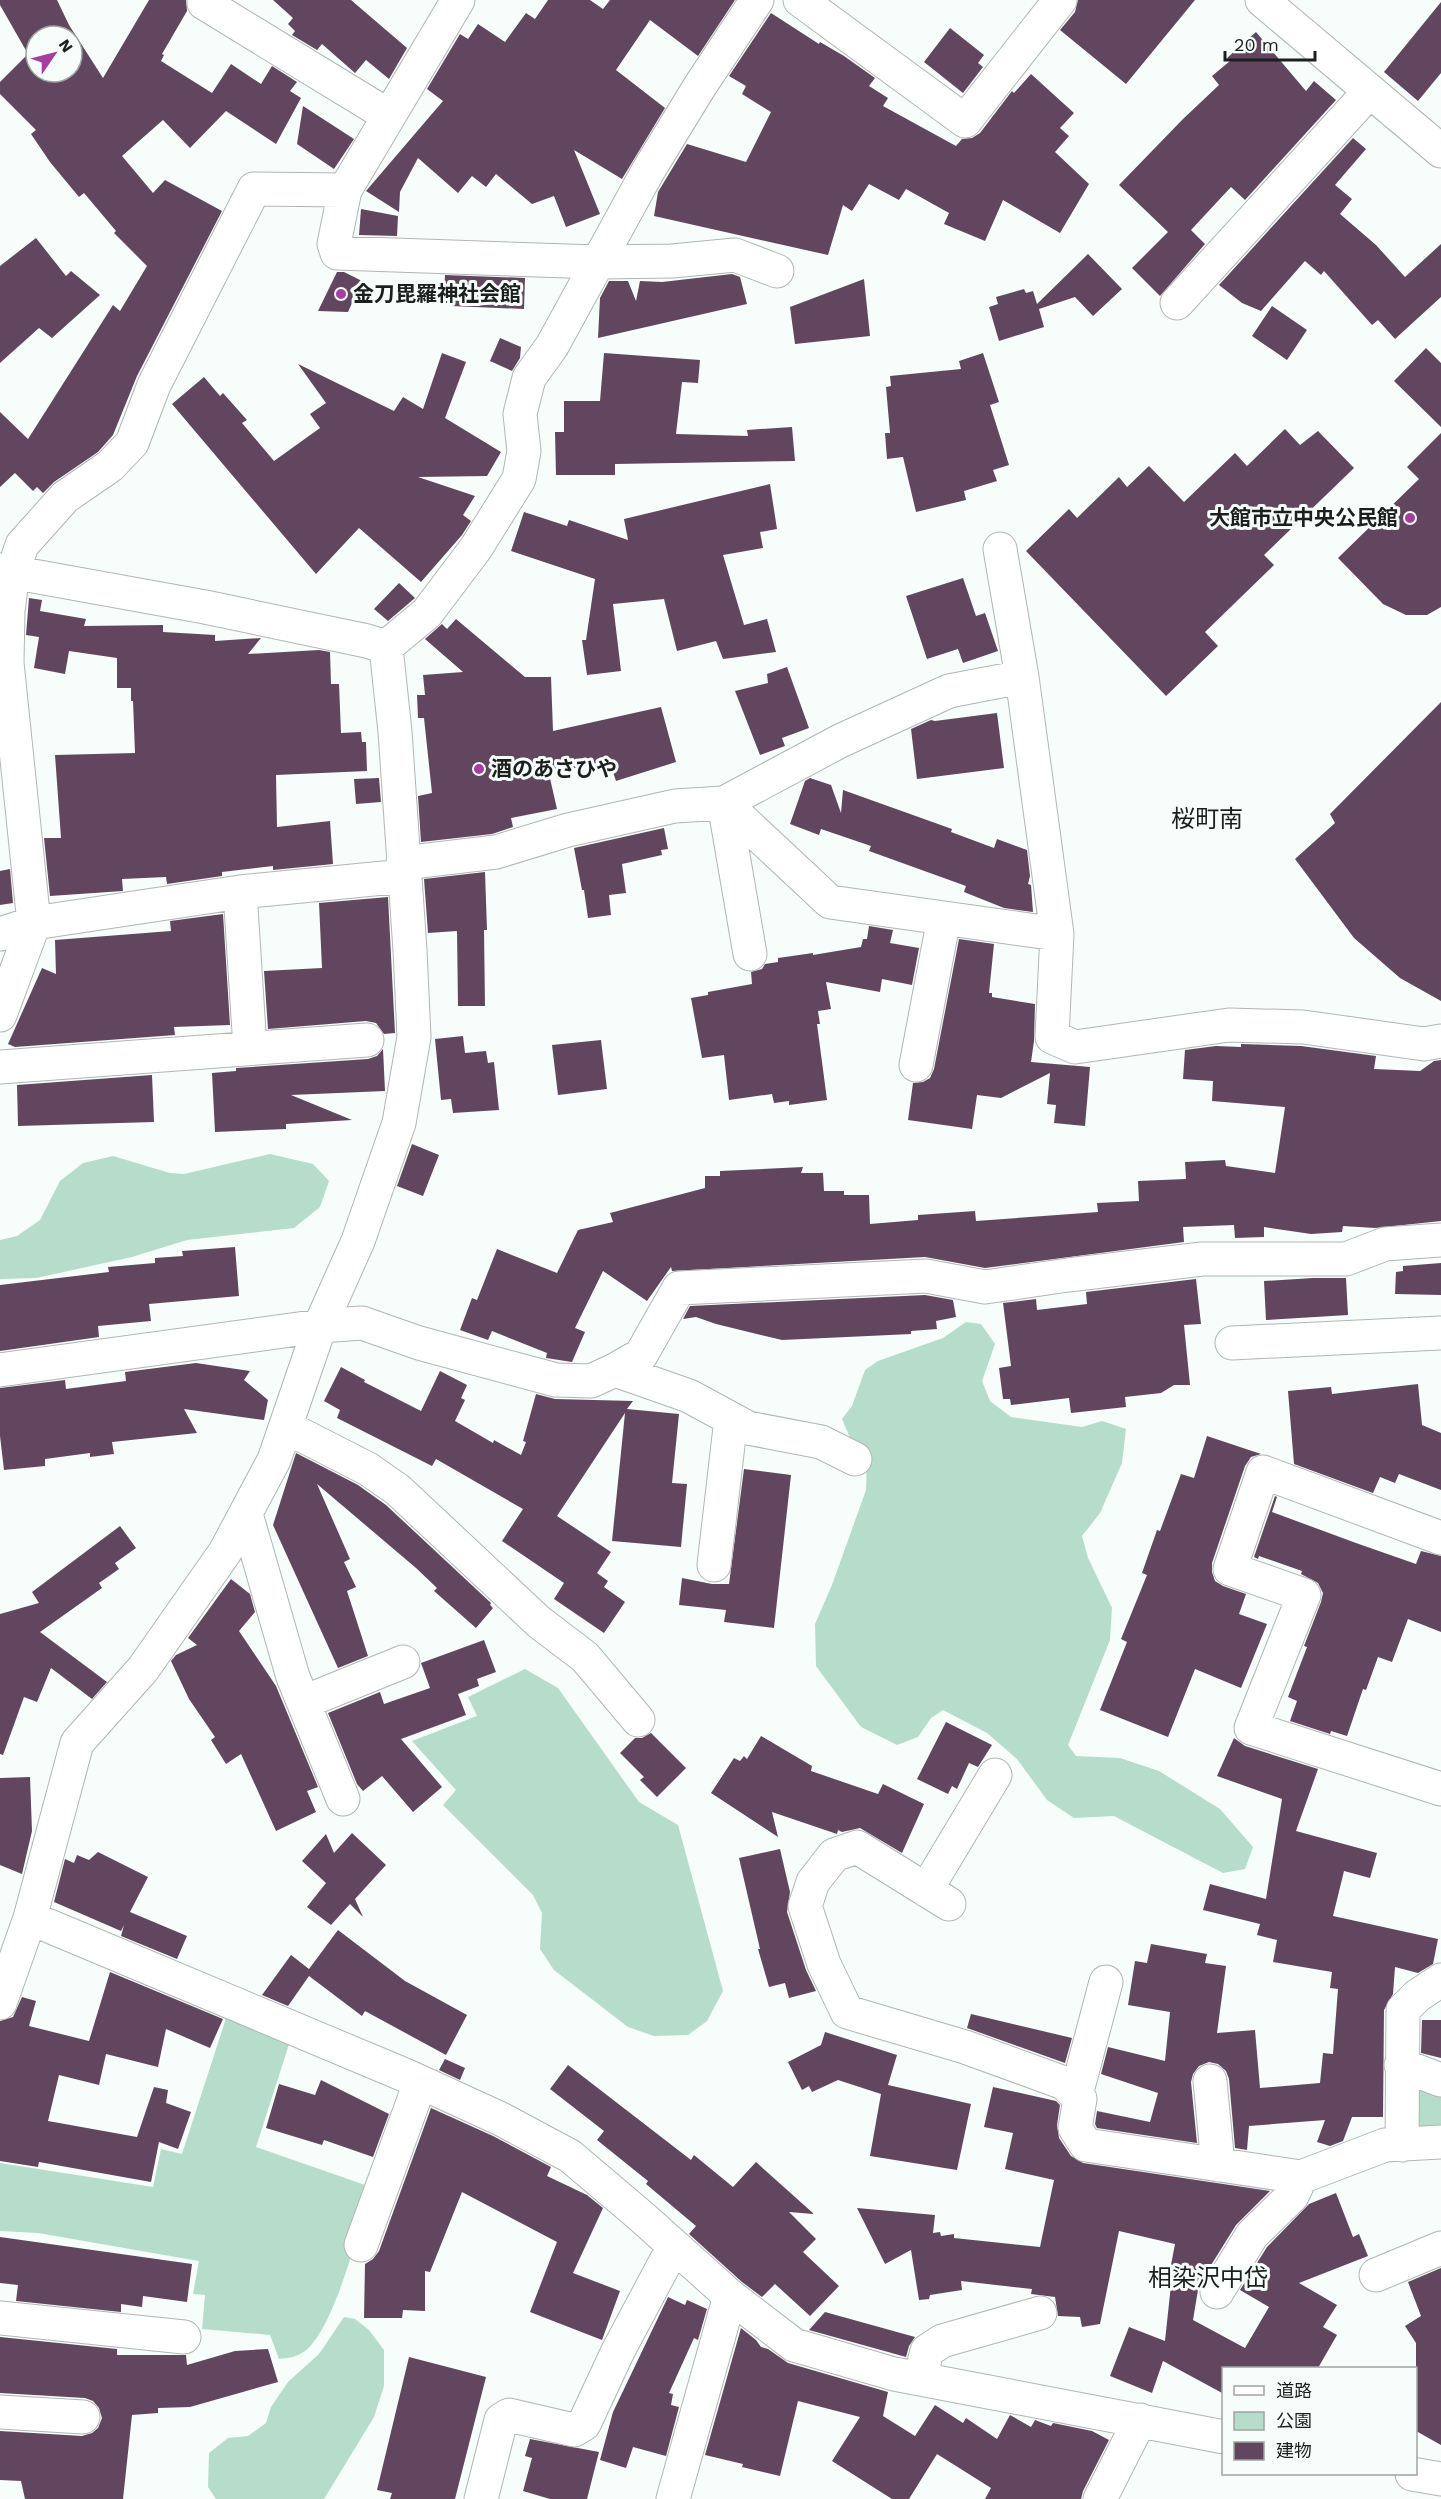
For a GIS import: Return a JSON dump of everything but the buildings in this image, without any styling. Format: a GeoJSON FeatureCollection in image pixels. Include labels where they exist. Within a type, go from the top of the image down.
{"type":"FeatureCollection","features":[{"type":"Feature","properties":{"kind":"street"},"geometry":{"type":"LineString","coordinates":[[458,0],[345,190],[334,244],[337,252],[598,262],[672,261],[735,255],[777,271]]}},
{"type":"Feature","properties":{"kind":"street"},"geometry":{"type":"LineString","coordinates":[[386,647],[427,613],[476,548],[519,479],[524,451],[520,414],[529,378],[552,346],[648,171],[700,86],[757,0]]}},
{"type":"Feature","properties":{"kind":"street"},"geometry":{"type":"LineString","coordinates":[[800,0],[965,122],[1060,0]]}},
{"type":"Feature","properties":{"kind":"street"},"geometry":{"type":"LineString","coordinates":[[1262,0],[1441,150]]}},
{"type":"Feature","properties":{"kind":"street"},"geometry":{"type":"LineString","coordinates":[[204,3],[389,116]]}},
{"type":"Feature","properties":{"kind":"street"},"geometry":{"type":"LineString","coordinates":[[1177,303],[1370,91]]}},
{"type":"Feature","properties":{"kind":"street"},"geometry":{"type":"LineString","coordinates":[[0,1015],[34,923],[7,663],[6,571],[22,545],[65,497],[110,466],[132,443],[154,385],[254,189],[345,190]]}},
{"type":"Feature","properties":{"kind":"street"},"geometry":{"type":"LineString","coordinates":[[1000,549],[1022,678],[1058,934],[1052,1037],[1076,1047],[1229,1025],[1303,1028],[1424,1044],[1441,1041]]}},
{"type":"Feature","properties":{"kind":"street"},"geometry":{"type":"LineString","coordinates":[[6,571],[205,607],[386,647]]}},
{"type":"Feature","properties":{"kind":"street"},"geometry":{"type":"LineString","coordinates":[[0,2003],[30,1918],[77,1743],[143,1669],[225,1552],[246,1514],[274,1460],[320,1326],[358,1241],[399,1124],[414,1037],[395,732],[386,647]]}},
{"type":"Feature","properties":{"kind":"street"},"geometry":{"type":"LineString","coordinates":[[0,934],[34,923],[404,869],[496,852],[568,830],[675,806],[724,803],[840,741],[949,691],[1022,678]]}},
{"type":"Feature","properties":{"kind":"street"},"geometry":{"type":"LineString","coordinates":[[724,803],[830,902],[1058,934]]}},
{"type":"Feature","properties":{"kind":"street"},"geometry":{"type":"LineString","coordinates":[[724,803],[750,954]]}},
{"type":"Feature","properties":{"kind":"street"},"geometry":{"type":"LineString","coordinates":[[240,892],[250,1048]]}},
{"type":"Feature","properties":{"kind":"street"},"geometry":{"type":"LineString","coordinates":[[916,1065],[944,918]]}},
{"type":"Feature","properties":{"kind":"street"},"geometry":{"type":"LineString","coordinates":[[0,1067],[367,1040]]}},
{"type":"Feature","properties":{"kind":"street"},"geometry":{"type":"LineString","coordinates":[[0,1370],[320,1326],[362,1323],[419,1343],[556,1380],[591,1381],[641,1355],[680,1288],[926,1276],[985,1287],[1202,1259],[1346,1259],[1385,1244],[1441,1240]]}},
{"type":"Feature","properties":{"kind":"street"},"geometry":{"type":"LineString","coordinates":[[1232,1343],[1441,1333]]}},
{"type":"Feature","properties":{"kind":"street"},"geometry":{"type":"LineString","coordinates":[[615,1370],[689,1396],[748,1428],[821,1442],[855,1460]]}},
{"type":"Feature","properties":{"kind":"street"},"geometry":{"type":"LineString","coordinates":[[714,1565],[731,1419]]}},
{"type":"Feature","properties":{"kind":"street"},"geometry":{"type":"LineString","coordinates":[[286,1427],[368,1468],[398,1490],[539,1622],[585,1657],[638,1720]]}},
{"type":"Feature","properties":{"kind":"street"},"geometry":{"type":"LineString","coordinates":[[1441,1538],[1263,1472],[1230,1569],[1305,1595],[1251,1728],[1441,1789]]}},
{"type":"Feature","properties":{"kind":"street"},"geometry":{"type":"LineString","coordinates":[[246,1514],[293,1677],[343,1799]]}},
{"type":"Feature","properties":{"kind":"street"},"geometry":{"type":"LineString","coordinates":[[304,1702],[403,1662]]}},
{"type":"Feature","properties":{"kind":"street"},"geometry":{"type":"LineString","coordinates":[[995,1775],[937,1897],[857,1847],[834,1855],[813,1882],[805,1906],[824,1964],[848,2012],[965,2047],[1064,2083],[1080,2099],[1075,2128],[1086,2145],[1301,2177],[1385,2145],[1441,2142]]}},
{"type":"Feature","properties":{"kind":"street"},"geometry":{"type":"LineString","coordinates":[[30,1918],[420,2083],[501,2119],[570,2156],[730,2296],[794,2345],[894,2374],[1222,2437]]}},
{"type":"Feature","properties":{"kind":"street"},"geometry":{"type":"LineString","coordinates":[[1402,2145],[1403,2010],[1417,1996],[1441,1980]]}},
{"type":"Feature","properties":{"kind":"street"},"geometry":{"type":"LineString","coordinates":[[1076,2095],[1106,1982]]}},
{"type":"Feature","properties":{"kind":"street"},"geometry":{"type":"LineString","coordinates":[[1401,2065],[1441,2080]]}},
{"type":"Feature","properties":{"kind":"street"},"geometry":{"type":"LineString","coordinates":[[1210,2080],[1218,2165]]}},
{"type":"Feature","properties":{"kind":"street"},"geometry":{"type":"LineString","coordinates":[[361,2245],[420,2083]]}},
{"type":"Feature","properties":{"kind":"street"},"geometry":{"type":"LineString","coordinates":[[1217,2292],[1252,2235],[1292,2196],[1301,2177]]}},
{"type":"Feature","properties":{"kind":"street"},"geometry":{"type":"LineString","coordinates":[[481,2499],[501,2420],[509,2415],[574,2430],[584,2424],[618,2350],[674,2246]]}},
{"type":"Feature","properties":{"kind":"street"},"geometry":{"type":"LineString","coordinates":[[1376,2276],[1441,2248]]}},
{"type":"Feature","properties":{"kind":"street"},"geometry":{"type":"LineString","coordinates":[[673,2499],[730,2296]]}},
{"type":"Feature","properties":{"kind":"street"},"geometry":{"type":"LineString","coordinates":[[920,2379],[927,2351],[942,2341],[1040,2313]]}},
{"type":"Feature","properties":{"kind":"street"},"geometry":{"type":"LineString","coordinates":[[0,2318],[184,2337]]}},
{"type":"Feature","properties":{"kind":"street"},"geometry":{"type":"LineString","coordinates":[[0,2412],[83,2417]]}},
{"type":"Feature","properties":{"kind":"street"},"geometry":{"type":"LineString","coordinates":[[1100,2499],[1140,2420]]}},
{"type":"Feature","properties":{"kind":"street"},"geometry":{"type":"LineString","coordinates":[[1417,2475],[1441,2479]]}},
{"type":"Feature","properties":{"kind":"green space"},"geometry":{"type":"Polygon","coordinates":[[[270,1154],[313,1164],[329,1181],[320,1207],[294,1228],[187,1240],[132,1257],[36,1278],[0,1279],[0,1240],[17,1236],[40,1220],[60,1181],[83,1163],[113,1156],[170,1173],[184,1174],[270,1154]]]}},
{"type":"Feature","properties":{"kind":"green space"},"geometry":{"type":"Polygon","coordinates":[[[966,1322],[981,1324],[995,1344],[982,1381],[990,1401],[1011,1417],[1082,1427],[1102,1421],[1126,1429],[1122,1463],[1100,1513],[1082,1536],[1088,1558],[1112,1608],[1110,1640],[1068,1745],[1076,1756],[1120,1758],[1159,1771],[1220,1809],[1253,1847],[1245,1869],[1223,1873],[1114,1816],[1074,1818],[1047,1800],[1017,1759],[987,1733],[943,1710],[931,1718],[918,1737],[897,1745],[861,1727],[816,1666],[815,1624],[832,1585],[866,1490],[867,1458],[850,1438],[842,1419],[852,1406],[865,1370],[878,1361],[943,1338],[966,1322]]]}},
{"type":"Feature","properties":{"kind":"green space"},"geometry":{"type":"Polygon","coordinates":[[[525,1669],[558,1688],[639,1802],[678,1825],[723,1991],[707,2021],[688,2035],[654,2036],[628,2027],[554,1970],[540,1949],[542,1913],[533,1895],[443,1805],[456,1790],[412,1741],[477,1716],[468,1697],[525,1669]]]}},
{"type":"Feature","properties":{"kind":"green space"},"geometry":{"type":"Polygon","coordinates":[[[229,2009],[292,2035],[256,2147],[371,2187],[345,2275],[326,2321],[316,2339],[305,2351],[286,2358],[279,2359],[270,2335],[202,2329],[205,2295],[193,2294],[199,2261],[38,2233],[0,2231],[0,2163],[153,2187],[161,2149],[182,2154],[229,2009]]]}},
{"type":"Feature","properties":{"kind":"green space"},"geometry":{"type":"Polygon","coordinates":[[[1410,2079],[1441,2090],[1441,2137],[1420,2138],[1410,2079]]]}},
{"type":"Feature","properties":{"kind":"green space"},"geometry":{"type":"Polygon","coordinates":[[[344,2317],[355,2319],[369,2330],[384,2350],[384,2386],[374,2417],[324,2499],[216,2499],[208,2487],[209,2453],[228,2438],[248,2436],[266,2423],[271,2407],[288,2382],[319,2354],[344,2317]]]}},
{"type":"Feature","properties":{"kind":"place","name":"金刀毘羅神社会館"},"geometry":{"type":"Point","coordinates":[341,294]}},
{"type":"Feature","properties":{"kind":"place","name":"大館市立中央公民館"},"geometry":{"type":"Point","coordinates":[1410,518]}},
{"type":"Feature","properties":{"kind":"place","name":"酒のあさひや"},"geometry":{"type":"Point","coordinates":[479,769]}},
{"type":"Feature","properties":{"kind":"district","name":"桜町南"},"geometry":{"type":"Point","coordinates":[1207,819]}},
{"type":"Feature","properties":{"kind":"district","name":"相染沢中岱"},"geometry":{"type":"Point","coordinates":[1208,2278]}}]}
